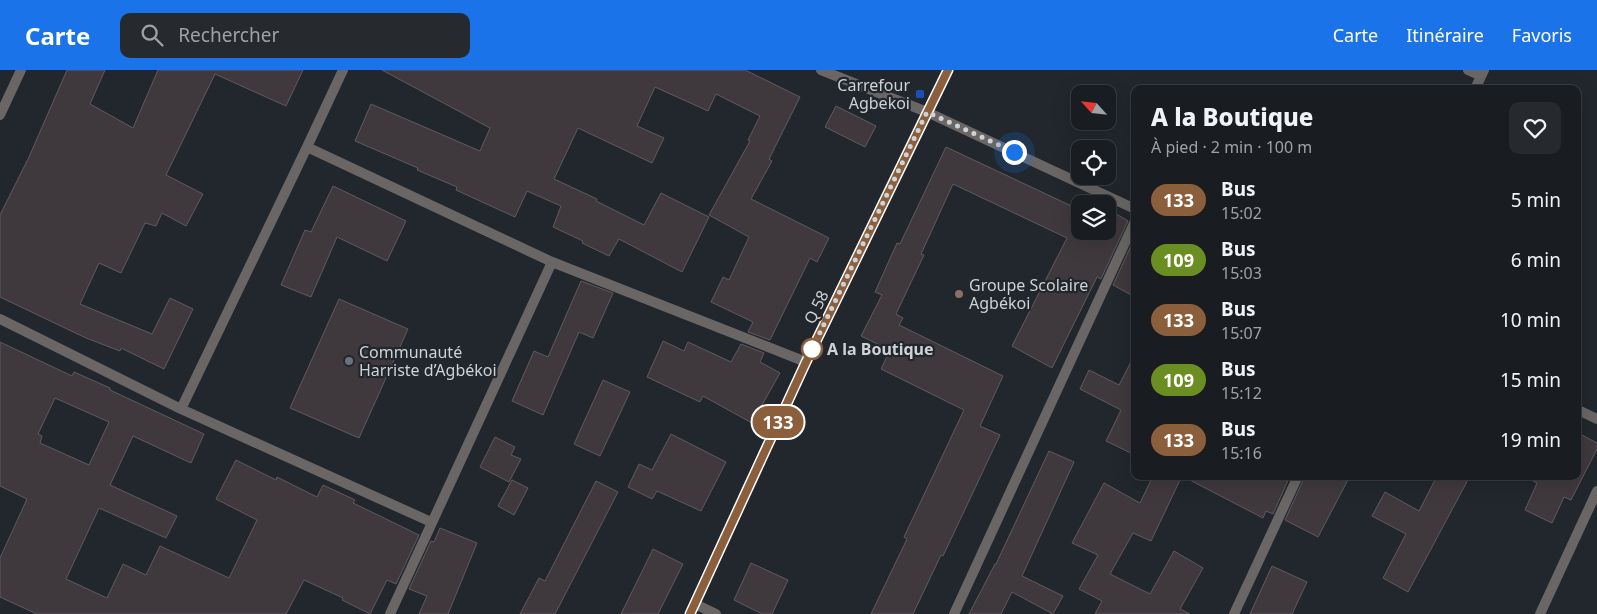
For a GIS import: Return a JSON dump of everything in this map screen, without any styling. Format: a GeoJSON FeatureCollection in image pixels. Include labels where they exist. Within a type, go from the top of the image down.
{"type":"FeatureCollection","features":[{"type":"Feature","properties":{"kind":"street"},"geometry":{"type":"LineString","coordinates":[[0,115],[21,70]]}},
{"type":"Feature","properties":{"kind":"street"},"geometry":{"type":"LineString","coordinates":[[181,409],[343,70]]}},
{"type":"Feature","properties":{"kind":"street"},"geometry":{"type":"LineString","coordinates":[[821,70],[927,112],[1131,207]]}},
{"type":"Feature","properties":{"kind":"street","name":"Q 58"},"geometry":{"type":"LineString","coordinates":[[690,614],[806,362],[948,70]]}},
{"type":"Feature","properties":{"kind":"street"},"geometry":{"type":"LineString","coordinates":[[1468,70],[1482,73],[1477,85]]}},
{"type":"Feature","properties":{"kind":"street"},"geometry":{"type":"LineString","coordinates":[[307,147],[552,262],[806,362]]}},
{"type":"Feature","properties":{"kind":"street"},"geometry":{"type":"LineString","coordinates":[[954,614],[1131,230]]}},
{"type":"Feature","properties":{"kind":"street"},"geometry":{"type":"LineString","coordinates":[[390,614],[430,522],[552,262]]}},
{"type":"Feature","properties":{"kind":"street"},"geometry":{"type":"LineString","coordinates":[[0,319],[181,409],[430,522]]}},
{"type":"Feature","properties":{"kind":"street"},"geometry":{"type":"LineString","coordinates":[[1581,411],[1597,419]]}},
{"type":"Feature","properties":{"kind":"street"},"geometry":{"type":"LineString","coordinates":[[1234,614],[1296,480]]}},
{"type":"Feature","properties":{"kind":"street"},"geometry":{"type":"LineString","coordinates":[[1540,614],[1597,491]]}},
{"type":"Feature","properties":{"kind":"street"},"geometry":{"type":"LineString","coordinates":[[695,604],[716,614]]}},
{"type":"Feature","properties":{"kind":"building"},"geometry":{"type":"Polygon","coordinates":[[[67,70],[105,70],[90,104],[133,128],[158,70],[303,70],[286,106],[215,74],[166,175],[203,194],[186,226],[162,213],[156,226],[145,223],[121,273],[99,263],[80,304],[152,334],[170,298],[193,309],[164,369],[121,348],[120,351],[86,338],[0,297],[0,215],[29,157],[67,70]]]}},
{"type":"Feature","properties":{"kind":"building"},"geometry":{"type":"Polygon","coordinates":[[[382,70],[745,70],[800,97],[769,159],[772,161],[751,199],[829,238],[817,262],[810,258],[770,340],[748,332],[753,322],[711,302],[723,277],[729,280],[749,237],[709,215],[750,141],[748,140],[760,116],[716,94],[708,111],[655,87],[637,126],[664,138],[652,163],[578,128],[554,179],[597,199],[596,201],[644,225],[661,193],[709,217],[682,272],[619,239],[609,256],[582,243],[583,241],[553,227],[561,206],[527,191],[515,217],[456,190],[457,187],[417,170],[418,168],[355,141],[371,104],[480,151],[490,128],[382,70]]]}},
{"type":"Feature","properties":{"kind":"building"},"geometry":{"type":"Polygon","coordinates":[[[836,106],[876,126],[865,147],[825,127],[836,106]]]}},
{"type":"Feature","properties":{"kind":"building"},"geometry":{"type":"Polygon","coordinates":[[[946,147],[1071,206],[1071,240],[1116,240],[1116,214],[1128,221],[1101,279],[1097,277],[1052,368],[1012,346],[1067,238],[953,184],[921,254],[924,255],[896,314],[903,318],[899,325],[1003,376],[980,426],[1000,435],[943,556],[941,555],[913,614],[871,614],[907,539],[904,537],[964,410],[881,369],[890,350],[861,336],[882,295],[875,292],[897,243],[900,244],[946,147]]]}},
{"type":"Feature","properties":{"kind":"building"},"geometry":{"type":"Polygon","coordinates":[[[333,186],[406,221],[387,261],[337,237],[311,297],[281,285],[305,230],[311,232],[333,186]]]}},
{"type":"Feature","properties":{"kind":"building"},"geometry":{"type":"Polygon","coordinates":[[[1131,246],[1131,295],[1113,285],[1131,246]]]}},
{"type":"Feature","properties":{"kind":"building"},"geometry":{"type":"Polygon","coordinates":[[[581,281],[613,293],[593,338],[579,332],[543,415],[512,401],[534,351],[548,357],[581,281]]]}},
{"type":"Feature","properties":{"kind":"building"},"geometry":{"type":"Polygon","coordinates":[[[339,299],[408,329],[359,438],[290,408],[339,299]]]}},
{"type":"Feature","properties":{"kind":"building"},"geometry":{"type":"Polygon","coordinates":[[[663,341],[684,351],[688,342],[731,362],[741,344],[764,353],[760,362],[780,373],[752,423],[703,396],[700,402],[647,377],[663,341]]]}},
{"type":"Feature","properties":{"kind":"building"},"geometry":{"type":"Polygon","coordinates":[[[0,342],[72,376],[74,372],[110,388],[110,390],[204,434],[191,463],[133,436],[110,485],[177,516],[166,538],[99,508],[66,579],[107,598],[123,564],[146,575],[160,546],[229,578],[257,520],[216,499],[236,460],[276,480],[277,477],[317,497],[323,485],[355,500],[353,503],[419,535],[396,584],[387,580],[370,614],[342,600],[343,598],[304,580],[286,614],[37,614],[0,597],[0,558],[27,499],[0,486],[0,342]],[[55,398],[38,434],[42,436],[40,443],[89,465],[109,422],[55,398]]]}},
{"type":"Feature","properties":{"kind":"building"},"geometry":{"type":"Polygon","coordinates":[[[1131,362],[1131,453],[1106,441],[1121,410],[1080,389],[1089,370],[1119,385],[1131,362]]]}},
{"type":"Feature","properties":{"kind":"building"},"geometry":{"type":"Polygon","coordinates":[[[603,380],[630,392],[600,456],[574,444],[603,380]]]}},
{"type":"Feature","properties":{"kind":"building"},"geometry":{"type":"Polygon","coordinates":[[[671,434],[726,462],[701,511],[657,491],[652,499],[628,487],[639,464],[652,470],[671,434]]]}},
{"type":"Feature","properties":{"kind":"building"},"geometry":{"type":"Polygon","coordinates":[[[1581,435],[1597,443],[1597,449],[1571,500],[1564,497],[1552,523],[1525,510],[1537,483],[1531,480],[1581,480],[1581,435]]]}},
{"type":"Feature","properties":{"kind":"building"},"geometry":{"type":"Polygon","coordinates":[[[495,437],[515,447],[511,455],[521,459],[509,482],[480,467],[495,437]]]}},
{"type":"Feature","properties":{"kind":"building"},"geometry":{"type":"Polygon","coordinates":[[[1049,451],[1074,462],[1022,576],[1063,596],[1053,614],[1012,592],[1001,614],[969,614],[996,564],[1049,451]]]}},
{"type":"Feature","properties":{"kind":"building"},"geometry":{"type":"Polygon","coordinates":[[[512,480],[528,488],[514,515],[498,506],[512,480]]]}},
{"type":"Feature","properties":{"kind":"building"},"geometry":{"type":"Polygon","coordinates":[[[1151,480],[1180,480],[1151,541],[1133,533],[1110,574],[1150,594],[1174,551],[1203,568],[1180,609],[1190,614],[1095,614],[1102,601],[1079,589],[1098,555],[1072,543],[1104,483],[1140,503],[1151,480]]]}},
{"type":"Feature","properties":{"kind":"building"},"geometry":{"type":"Polygon","coordinates":[[[1190,480],[1288,480],[1273,514],[1266,511],[1263,518],[1190,480]]]}},
{"type":"Feature","properties":{"kind":"building"},"geometry":{"type":"Polygon","coordinates":[[[1303,480],[1348,480],[1318,537],[1285,520],[1303,480]]]}},
{"type":"Feature","properties":{"kind":"building"},"geometry":{"type":"Polygon","coordinates":[[[1435,480],[1468,480],[1408,592],[1383,578],[1406,534],[1372,516],[1385,492],[1419,511],[1435,480]]]}},
{"type":"Feature","properties":{"kind":"building"},"geometry":{"type":"Polygon","coordinates":[[[596,481],[618,492],[555,614],[520,614],[539,578],[545,581],[596,481]]]}},
{"type":"Feature","properties":{"kind":"building"},"geometry":{"type":"Polygon","coordinates":[[[440,528],[477,543],[448,614],[419,614],[427,596],[409,589],[431,541],[434,542],[440,528]]]}},
{"type":"Feature","properties":{"kind":"building"},"geometry":{"type":"Polygon","coordinates":[[[653,549],[683,564],[658,614],[621,614],[653,549]]]}},
{"type":"Feature","properties":{"kind":"building"},"geometry":{"type":"Polygon","coordinates":[[[751,563],[788,580],[772,614],[762,614],[734,600],[751,563]]]}},
{"type":"Feature","properties":{"kind":"building"},"geometry":{"type":"Polygon","coordinates":[[[1272,566],[1307,582],[1292,614],[1250,614],[1272,566]]]}},
{"type":"Feature","properties":{"kind":"bus line","name":"133"},"geometry":{"type":"LineString","coordinates":[[690,614],[806,362],[948,70]]}},
{"type":"Feature","properties":{"kind":"place","name":"Carrefour Agbekoi"},"geometry":{"type":"Point","coordinates":[920,94]}},
{"type":"Feature","properties":{"kind":"place","name":"Groupe Scolaire Agbékoi"},"geometry":{"type":"Point","coordinates":[959,294]}},
{"type":"Feature","properties":{"kind":"place","name":"A la Boutique"},"geometry":{"type":"Point","coordinates":[812,349]}},
{"type":"Feature","properties":{"kind":"place","name":"Communauté Harriste d’Agbékoi"},"geometry":{"type":"Point","coordinates":[349,361]}},
{"type":"Feature","properties":{"kind":"route"},"geometry":{"type":"LineString","coordinates":[[812,349],[927,112],[1014,152]]}}]}
